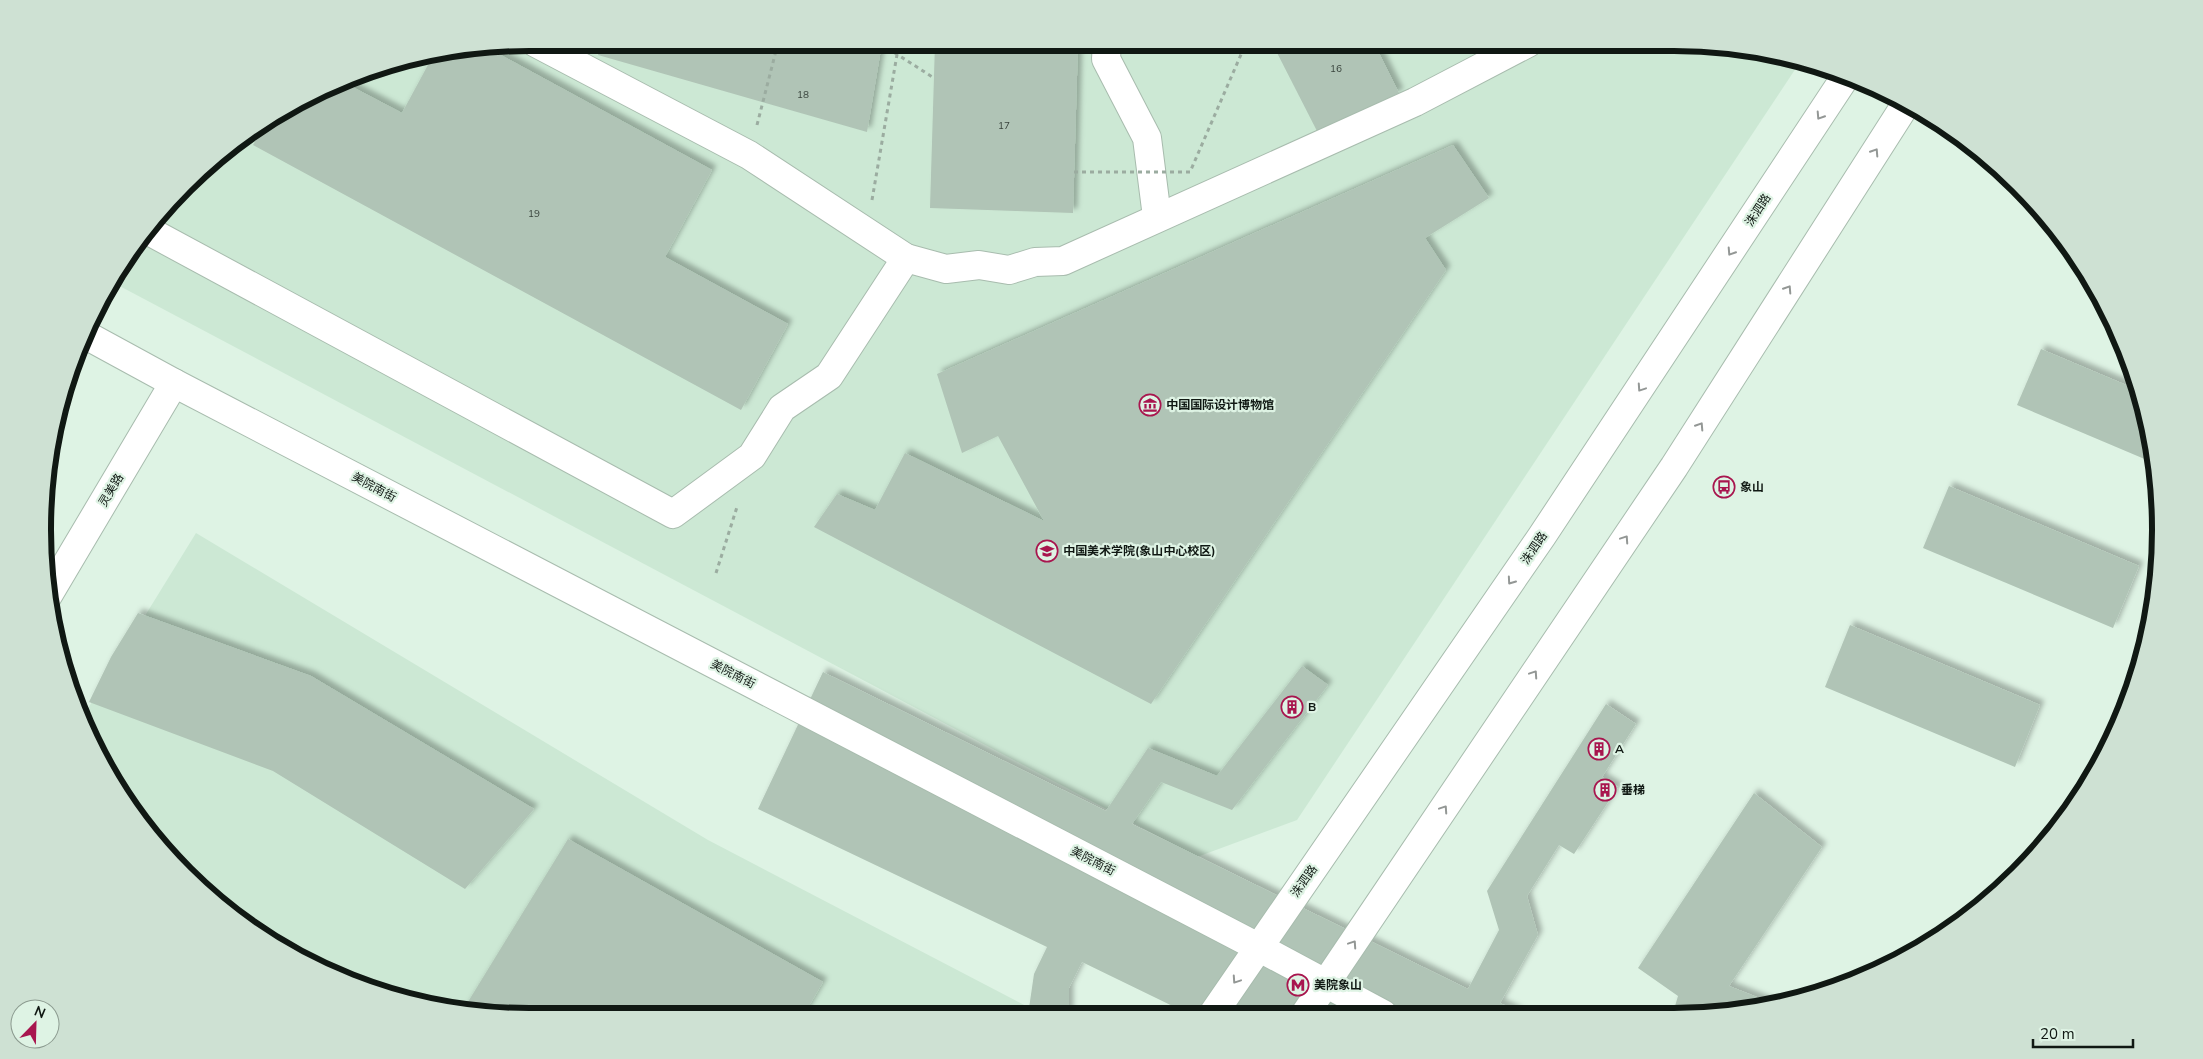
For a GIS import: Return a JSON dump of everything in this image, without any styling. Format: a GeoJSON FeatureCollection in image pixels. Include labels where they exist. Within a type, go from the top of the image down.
{"type":"FeatureCollection","features":[{"type":"Feature","properties":{"kind":"street"},"geometry":{"type":"LineString","coordinates":[[553,51],[749,155],[906,258],[946,269],[979,265],[1009,270],[1035,262],[1063,261],[1415,102],[1511,51]]}},
{"type":"Feature","properties":{"kind":"street"},"geometry":{"type":"LineString","coordinates":[[1106,51],[1106,59],[1147,138],[1157,218]]}},
{"type":"Feature","properties":{"kind":"street","name":"洙泗路"},"geometry":{"type":"LineString","coordinates":[[1217,1008],[1542,536],[1842,82]]}},
{"type":"Feature","properties":{"kind":"street"},"geometry":{"type":"LineString","coordinates":[[1309,1008],[1674,467],[1902,110]]}},
{"type":"Feature","properties":{"kind":"street"},"geometry":{"type":"LineString","coordinates":[[154,234],[673,514],[752,456],[782,408],[829,376],[906,258]]}},
{"type":"Feature","properties":{"kind":"street","name":"美院南街"},"geometry":{"type":"LineString","coordinates":[[92,338],[174,383],[1258,946],[1371,1008]]}},
{"type":"Feature","properties":{"kind":"street","name":"灵美路"},"geometry":{"type":"LineString","coordinates":[[54,586],[174,383]]}},
{"type":"Feature","properties":{"kind":"path"},"geometry":{"type":"LineString","coordinates":[[749,155],[776,51]]}},
{"type":"Feature","properties":{"kind":"path"},"geometry":{"type":"LineString","coordinates":[[892,51],[934,78]]}},
{"type":"Feature","properties":{"kind":"path"},"geometry":{"type":"LineString","coordinates":[[867,232],[897,51]]}},
{"type":"Feature","properties":{"kind":"path"},"geometry":{"type":"LineString","coordinates":[[1074,172],[1190,172],[1242,51]]}},
{"type":"Feature","properties":{"kind":"path"},"geometry":{"type":"LineString","coordinates":[[716,573],[738,501]]}},
{"type":"Feature","properties":{"kind":"shaded area","name":"中国美术学院(象山中心校区)"},"geometry":{"type":"Polygon","coordinates":[[[530,51],[1674,51],[1736,55],[1767,60],[1796,68],[1297,820],[1197,857],[118,285],[150,238],[191,191],[238,150],[264,132],[290,115],[346,88],[406,68],[436,60],[467,55],[530,51]]]}},
{"type":"Feature","properties":{"kind":"shaded area"},"geometry":{"type":"Polygon","coordinates":[[[196,533],[708,840],[1028,1007],[498,1007],[436,999],[376,982],[346,971],[290,944],[238,909],[191,868],[150,821],[132,795],[115,769],[87,710],[196,533]]]}},
{"type":"Feature","properties":{"kind":"building"},"geometry":{"type":"Polygon","coordinates":[[[599,51],[881,51],[867,132],[598,55],[599,51]]]}},
{"type":"Feature","properties":{"kind":"building"},"geometry":{"type":"Polygon","coordinates":[[[935,51],[1078,51],[1073,213],[930,208],[935,51]]]}},
{"type":"Feature","properties":{"kind":"building"},"geometry":{"type":"Polygon","coordinates":[[[1276,51],[1378,51],[1399,93],[1318,133],[1276,51]]]}},
{"type":"Feature","properties":{"kind":"building"},"geometry":{"type":"Polygon","coordinates":[[[496,52],[712,170],[665,257],[788,324],[741,410],[253,145],[258,136],[290,115],[351,86],[402,113],[430,62],[496,52]]]}},
{"type":"Feature","properties":{"kind":"building","name":"中国国际设计博物馆"},"geometry":{"type":"Polygon","coordinates":[[[1453,145],[1489,198],[1425,238],[1446,270],[1151,704],[814,527],[837,494],[875,510],[905,453],[1044,521],[998,436],[962,453],[937,374],[1453,145]]]}},
{"type":"Feature","properties":{"kind":"building"},"geometry":{"type":"Polygon","coordinates":[[[2041,349],[2129,386],[2143,436],[2147,460],[2017,405],[2041,349]]]}},
{"type":"Feature","properties":{"kind":"building"},"geometry":{"type":"Polygon","coordinates":[[[1949,486],[2139,566],[2113,628],[1923,548],[1949,486]]]}},
{"type":"Feature","properties":{"kind":"building"},"geometry":{"type":"Polygon","coordinates":[[[138,613],[311,676],[534,809],[465,889],[273,771],[89,702],[111,657],[138,613]]]}},
{"type":"Feature","properties":{"kind":"building"},"geometry":{"type":"Polygon","coordinates":[[[1850,625],[2040,705],[2015,767],[1825,687],[1850,625]]]}},
{"type":"Feature","properties":{"kind":"building","name":"美院象山"},"geometry":{"type":"Polygon","coordinates":[[[1302,666],[1328,685],[1232,810],[1161,782],[1132,824],[1468,989],[1499,930],[1487,891],[1606,704],[1636,724],[1602,777],[1618,787],[1574,854],[1559,845],[1527,896],[1538,935],[1500,1003],[1510,1008],[1177,1008],[1082,962],[1069,988],[1069,1008],[1029,1008],[1034,974],[1047,947],[758,809],[823,672],[1106,811],[1148,748],[1217,776],[1302,666]]]}},
{"type":"Feature","properties":{"kind":"building"},"geometry":{"type":"Polygon","coordinates":[[[1754,793],[1822,847],[1729,986],[1763,1000],[1705,1007],[1674,1008],[1678,996],[1638,968],[1754,793]]]}},
{"type":"Feature","properties":{"kind":"building"},"geometry":{"type":"Polygon","coordinates":[[[568,839],[823,982],[808,1008],[530,1008],[467,1004],[568,839]]]}},
{"type":"Feature","properties":{"kind":"place","name":"中国国际设计博物馆"},"geometry":{"type":"Point","coordinates":[1150,405]}},
{"type":"Feature","properties":{"kind":"place","name":"象山"},"geometry":{"type":"Point","coordinates":[1724,487]}},
{"type":"Feature","properties":{"kind":"place","name":"中国美术学院(象山中心校区)"},"geometry":{"type":"Point","coordinates":[1047,551]}},
{"type":"Feature","properties":{"kind":"place","name":"B"},"geometry":{"type":"Point","coordinates":[1292,707]}},
{"type":"Feature","properties":{"kind":"place","name":"A"},"geometry":{"type":"Point","coordinates":[1599,749]}},
{"type":"Feature","properties":{"kind":"place","name":"垂梯"},"geometry":{"type":"Point","coordinates":[1605,790]}},
{"type":"Feature","properties":{"kind":"place","name":"美院象山"},"geometry":{"type":"Point","coordinates":[1298,985]}}]}
